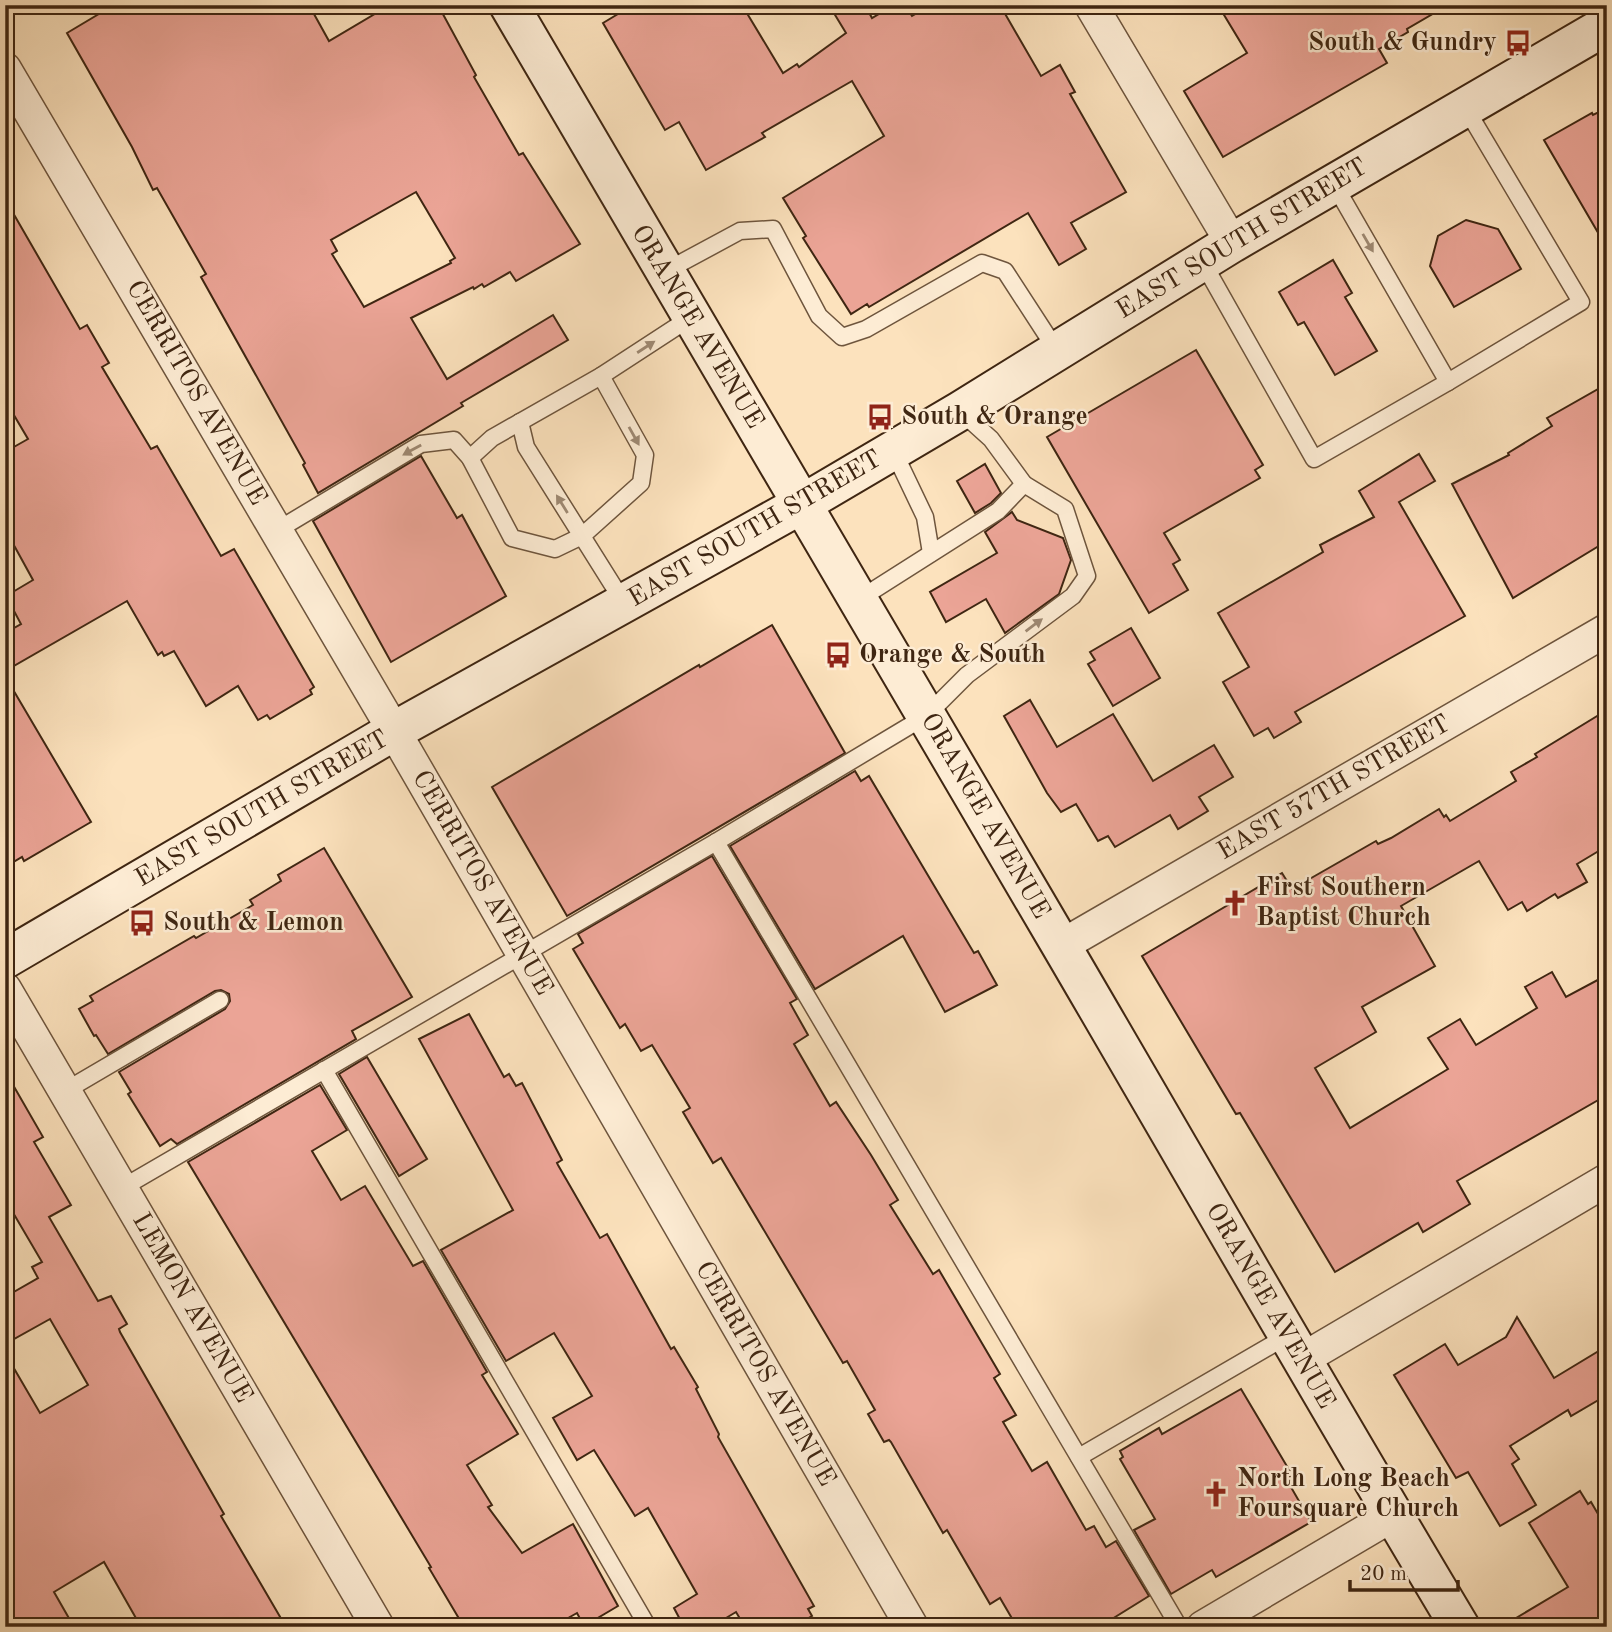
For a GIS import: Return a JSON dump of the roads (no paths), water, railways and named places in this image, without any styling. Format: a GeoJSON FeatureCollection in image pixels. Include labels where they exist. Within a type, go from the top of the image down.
{"type":"FeatureCollection","features":[{"type":"Feature","properties":{"kind":"street","name":"ORANGE AVENUE"},"geometry":{"type":"LineString","coordinates":[[509,5],[663,272],[802,504],[1294,1348],[1460,1627]]}},
{"type":"Feature","properties":{"kind":"street"},"geometry":{"type":"LineString","coordinates":[[1091,5],[1217,252]]}},
{"type":"Feature","properties":{"kind":"street","name":"EAST SOUTH STREET"},"geometry":{"type":"LineString","coordinates":[[5,959],[394,731],[802,504],[960,411],[1217,252],[1607,25]]}},
{"type":"Feature","properties":{"kind":"street","name":"CERRITOS AVENUE"},"geometry":{"type":"LineString","coordinates":[[5,69],[394,731],[912,1627]]}},
{"type":"Feature","properties":{"kind":"street","name":"EAST 57TH STREET"},"geometry":{"type":"LineString","coordinates":[[1061,946],[1607,630]]}},
{"type":"Feature","properties":{"kind":"street","name":"LEMON AVENUE"},"geometry":{"type":"LineString","coordinates":[[5,989],[379,1627]]}},
{"type":"Feature","properties":{"kind":"street"},"geometry":{"type":"LineString","coordinates":[[1294,1348],[1607,1180]]}},
{"type":"Feature","properties":{"kind":"street"},"geometry":{"type":"LineString","coordinates":[[1203,1627],[1393,1515]]}},
{"type":"Feature","properties":{"kind":"lane"},"geometry":{"type":"LineString","coordinates":[[1217,252],[1314,459],[1448,382],[1581,302],[1465,107]]}},
{"type":"Feature","properties":{"kind":"lane"},"geometry":{"type":"LineString","coordinates":[[1334,184],[1448,382]]}},
{"type":"Feature","properties":{"kind":"lane"},"geometry":{"type":"LineString","coordinates":[[663,272],[740,231],[772,229],[820,316],[842,337],[866,329],[982,263],[1005,271],[1056,351]]}},
{"type":"Feature","properties":{"kind":"lane"},"geometry":{"type":"LineString","coordinates":[[470,458],[492,438],[601,376],[690,318]]}},
{"type":"Feature","properties":{"kind":"lane"},"geometry":{"type":"LineString","coordinates":[[276,531],[421,444],[454,440],[470,458],[512,538],[555,549],[582,536],[641,483],[645,455],[601,376]]}},
{"type":"Feature","properties":{"kind":"lane"},"geometry":{"type":"LineString","coordinates":[[121,1188],[716,842],[926,716],[967,676],[1073,596],[1087,576],[1066,509],[1024,484],[990,439],[960,411]]}},
{"type":"Feature","properties":{"kind":"lane"},"geometry":{"type":"LineString","coordinates":[[520,422],[526,447],[624,603]]}},
{"type":"Feature","properties":{"kind":"lane"},"geometry":{"type":"LineString","coordinates":[[893,450],[925,517],[931,553]]}},
{"type":"Feature","properties":{"kind":"lane"},"geometry":{"type":"LineString","coordinates":[[858,600],[998,511],[1024,484]]}},
{"type":"Feature","properties":{"kind":"lane"},"geometry":{"type":"LineString","coordinates":[[716,842],[1179,1627]]}},
{"type":"Feature","properties":{"kind":"lane"},"geometry":{"type":"LineString","coordinates":[[65,1090],[220,1000]]}},
{"type":"Feature","properties":{"kind":"lane"},"geometry":{"type":"LineString","coordinates":[[324,1070],[648,1627]]}},
{"type":"Feature","properties":{"kind":"lane"},"geometry":{"type":"LineString","coordinates":[[1079,1457],[1294,1348]]}},
{"type":"Feature","properties":{"kind":"place","name":"South & Gundry"},"geometry":{"type":"Point","coordinates":[1518,43]}},
{"type":"Feature","properties":{"kind":"place","name":"South & Orange"},"geometry":{"type":"Point","coordinates":[880,417]}},
{"type":"Feature","properties":{"kind":"place","name":"Orange & South"},"geometry":{"type":"Point","coordinates":[838,655]}},
{"type":"Feature","properties":{"kind":"place","name":"First Southern Baptist Church"},"geometry":{"type":"Point","coordinates":[1235,903]}},
{"type":"Feature","properties":{"kind":"place","name":"South & Lemon"},"geometry":{"type":"Point","coordinates":[142,923]}},
{"type":"Feature","properties":{"kind":"place","name":"North Long Beach Foursquare Church"},"geometry":{"type":"Point","coordinates":[1216,1494]}}]}
